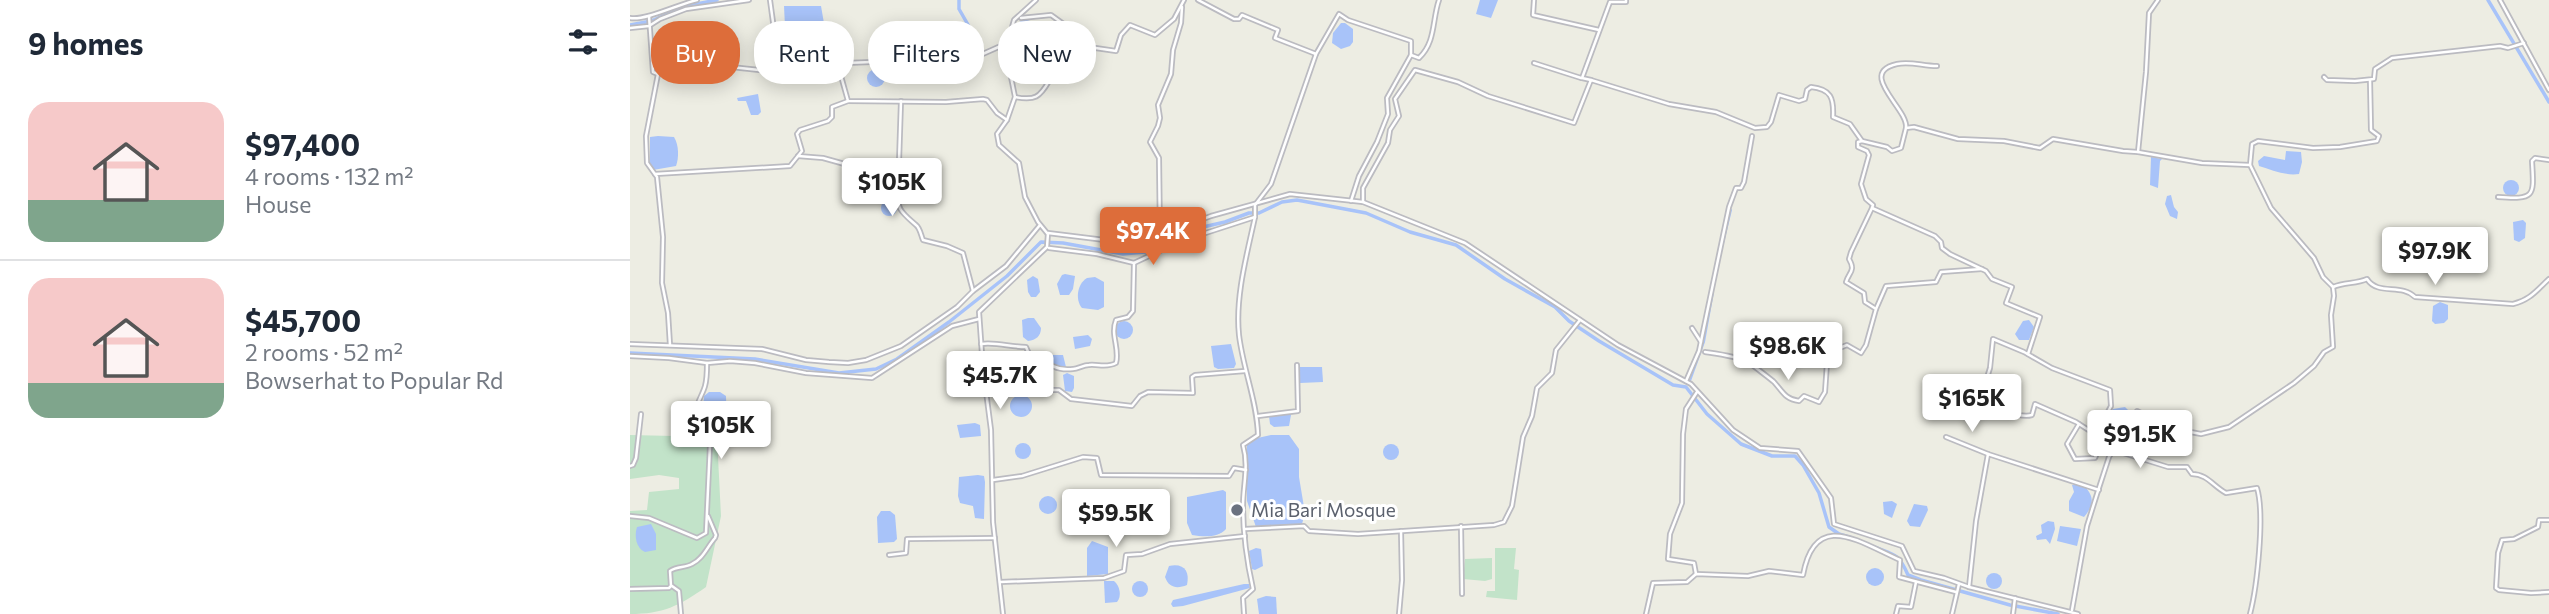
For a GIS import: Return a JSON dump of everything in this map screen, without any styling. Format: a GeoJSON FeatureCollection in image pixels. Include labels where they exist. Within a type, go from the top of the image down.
{"type":"FeatureCollection","features":[{"type":"Feature","properties":{"kind":"street"},"geometry":{"type":"LineString","coordinates":[[630,18],[639,20],[671,6],[697,0]]}},
{"type":"Feature","properties":{"kind":"street"},"geometry":{"type":"LineString","coordinates":[[657,21],[685,9],[748,0]]}},
{"type":"Feature","properties":{"kind":"street"},"geometry":{"type":"LineString","coordinates":[[770,0],[773,21]]}},
{"type":"Feature","properties":{"kind":"street"},"geometry":{"type":"LineString","coordinates":[[1014,21],[1036,0]]}},
{"type":"Feature","properties":{"kind":"street"},"geometry":{"type":"LineString","coordinates":[[1198,0],[1236,20],[1242,15],[1278,30],[1275,38],[1316,54]]}},
{"type":"Feature","properties":{"kind":"street"},"geometry":{"type":"LineString","coordinates":[[1411,55],[1419,58],[1425,52],[1434,31],[1434,15],[1439,0]]}},
{"type":"Feature","properties":{"kind":"street"},"geometry":{"type":"LineString","coordinates":[[1534,0],[1533,15],[1599,30]]}},
{"type":"Feature","properties":{"kind":"street"},"geometry":{"type":"LineString","coordinates":[[1582,78],[1609,1],[1626,0]]}},
{"type":"Feature","properties":{"kind":"street"},"geometry":{"type":"LineString","coordinates":[[2138,152],[2149,13],[2158,0]]}},
{"type":"Feature","properties":{"kind":"street"},"geometry":{"type":"LineString","coordinates":[[2500,0],[2549,90]]}},
{"type":"Feature","properties":{"kind":"street"},"geometry":{"type":"LineString","coordinates":[[1096,48],[1116,51],[1121,35],[1130,25],[1156,35],[1174,19],[1183,2]]}},
{"type":"Feature","properties":{"kind":"street"},"geometry":{"type":"LineString","coordinates":[[1160,236],[1159,158],[1150,142],[1160,118],[1158,105],[1171,74],[1183,2]]}},
{"type":"Feature","properties":{"kind":"street"},"geometry":{"type":"LineString","coordinates":[[1244,614],[1243,598],[1253,589],[1245,536],[1243,507],[1246,470],[1243,445],[1258,435],[1258,416],[1245,371],[1239,331],[1240,305],[1255,205],[1271,184],[1279,156],[1305,93],[1316,54],[1339,13],[1348,20],[1411,41],[1411,55],[1387,98],[1388,114],[1359,176],[1351,201]]}},
{"type":"Feature","properties":{"kind":"street"},"geometry":{"type":"LineString","coordinates":[[1017,19],[1051,15],[1059,21]]}},
{"type":"Feature","properties":{"kind":"street"},"geometry":{"type":"LineString","coordinates":[[630,28],[651,25],[649,16]]}},
{"type":"Feature","properties":{"kind":"street"},"geometry":{"type":"LineString","coordinates":[[854,63],[904,58],[908,42],[915,30],[924,33],[930,45],[952,50],[958,65],[998,47]]}},
{"type":"Feature","properties":{"kind":"street"},"geometry":{"type":"LineString","coordinates":[[2324,77],[2327,80],[2370,80],[2374,79],[2375,69],[2392,58],[2500,46],[2516,47],[2523,44]]}},
{"type":"Feature","properties":{"kind":"street"},"geometry":{"type":"LineString","coordinates":[[1534,63],[1670,104],[1716,113],[1755,128],[1767,127],[1772,122],[1779,95],[1799,101],[1805,99],[1807,90],[1811,87],[1822,88],[1830,93],[1833,99],[1833,117],[1850,124],[1862,141],[1897,151],[1901,148],[1908,121],[1881,83],[1881,76],[1884,71],[1897,64],[1937,66]]}},
{"type":"Feature","properties":{"kind":"street"},"geometry":{"type":"LineString","coordinates":[[1363,202],[1363,188],[1370,170],[1388,143],[1390,130],[1399,116],[1395,99],[1415,70],[1458,82],[1488,96],[1574,123],[1591,80]]}},
{"type":"Feature","properties":{"kind":"street"},"geometry":{"type":"LineString","coordinates":[[2071,611],[2087,526],[2109,457],[2137,411],[2170,429],[2201,434],[2229,427],[2294,383],[2314,366],[2324,352],[2333,347],[2333,287],[2323,277],[2305,247],[2271,208],[2250,165],[2252,144],[2258,141],[2313,148],[2340,148],[2377,141],[2379,136],[2371,130],[2370,80]]}},
{"type":"Feature","properties":{"kind":"street"},"geometry":{"type":"LineString","coordinates":[[655,84],[646,136],[647,163],[655,174],[663,237],[662,283],[668,313],[670,345]]}},
{"type":"Feature","properties":{"kind":"street"},"geometry":{"type":"LineString","coordinates":[[843,84],[848,101]]}},
{"type":"Feature","properties":{"kind":"street"},"geometry":{"type":"LineString","coordinates":[[1012,84],[1015,97],[1007,120],[997,134],[999,144],[1019,163],[1025,197],[1048,234],[1137,244],[1211,216],[1290,194],[1363,202],[1465,243],[1578,321],[1686,381],[1733,430],[1760,448],[1798,451],[1831,498],[1834,524],[1902,546],[1914,571],[2078,614]]}},
{"type":"Feature","properties":{"kind":"street"},"geometry":{"type":"LineString","coordinates":[[1015,97],[1040,96],[1047,84]]}},
{"type":"Feature","properties":{"kind":"street"},"geometry":{"type":"LineString","coordinates":[[655,174],[790,166],[802,151],[797,134],[800,130],[828,121],[832,117],[832,107],[848,101],[946,102],[983,99],[1007,120]]}},
{"type":"Feature","properties":{"kind":"street"},"geometry":{"type":"LineString","coordinates":[[902,100],[896,200],[898,206],[905,217],[918,226],[923,240],[963,253],[973,291]]}},
{"type":"Feature","properties":{"kind":"street"},"geometry":{"type":"LineString","coordinates":[[1906,128],[1924,129],[1958,139],[2004,141],[2040,148],[2053,139],[2202,163],[2250,165]]}},
{"type":"Feature","properties":{"kind":"street"},"geometry":{"type":"LineString","coordinates":[[1686,381],[1695,364],[1701,342],[1728,207],[1736,188],[1741,188],[1744,183],[1752,136]]}},
{"type":"Feature","properties":{"kind":"street"},"geometry":{"type":"LineString","coordinates":[[1862,141],[1858,142],[1858,147],[1869,155],[1862,188],[1866,199],[1873,205],[1851,252],[1849,259],[1853,271],[1846,282],[1864,293],[1865,302],[1876,309]]}},
{"type":"Feature","properties":{"kind":"street"},"geometry":{"type":"LineString","coordinates":[[798,156],[822,158],[859,168],[898,192]]}},
{"type":"Feature","properties":{"kind":"street"},"geometry":{"type":"LineString","coordinates":[[2498,197],[2522,199],[2527,196],[2533,187],[2532,161],[2535,158],[2549,160]]}},
{"type":"Feature","properties":{"kind":"street"},"geometry":{"type":"LineString","coordinates":[[1872,208],[1935,236],[1941,242],[1942,248],[1950,254],[1983,269],[1993,279],[2012,287],[2006,303],[2040,317],[2028,354]]}},
{"type":"Feature","properties":{"kind":"street"},"geometry":{"type":"LineString","coordinates":[[1047,247],[1097,254],[1134,264],[1181,241],[1255,214]]}},
{"type":"Feature","properties":{"kind":"street"},"geometry":{"type":"LineString","coordinates":[[630,344],[762,349],[806,360],[848,363],[866,360],[901,346],[932,326],[1006,266],[1040,225]]}},
{"type":"Feature","properties":{"kind":"street"},"geometry":{"type":"LineString","coordinates":[[1003,614],[995,538],[991,430],[979,312],[1047,247],[1048,234]]}},
{"type":"Feature","properties":{"kind":"street"},"geometry":{"type":"LineString","coordinates":[[981,344],[1026,347],[1029,354],[1041,355],[1048,366],[1059,368],[1074,369],[1086,364],[1111,366],[1116,363],[1118,348],[1113,327],[1116,320],[1128,317],[1133,311],[1134,264]]}},
{"type":"Feature","properties":{"kind":"street"},"geometry":{"type":"LineString","coordinates":[[1706,352],[1750,363],[1763,376],[1772,380],[1784,396],[1791,400],[1799,401],[1804,396],[1819,402],[1825,392],[1827,363],[1833,362],[1837,349],[1847,345],[1861,353],[1886,286],[1936,282],[1941,272],[1983,269]]}},
{"type":"Feature","properties":{"kind":"street"},"geometry":{"type":"LineString","coordinates":[[2333,287],[2345,281],[2360,282],[2367,279],[2377,288],[2410,292],[2415,297],[2513,304],[2524,302],[2549,279]]}},
{"type":"Feature","properties":{"kind":"street"},"geometry":{"type":"LineString","coordinates":[[630,356],[707,363],[755,363],[806,373],[872,378],[952,326],[979,319]]}},
{"type":"Feature","properties":{"kind":"street"},"geometry":{"type":"LineString","coordinates":[[1245,529],[1304,526],[1309,531],[1357,534],[1494,525],[1507,520],[1516,488],[1523,437],[1532,416],[1537,388],[1552,373],[1556,350],[1578,321]]}},
{"type":"Feature","properties":{"kind":"street"},"geometry":{"type":"LineString","coordinates":[[1692,328],[1701,342]]}},
{"type":"Feature","properties":{"kind":"street"},"geometry":{"type":"LineString","coordinates":[[1871,330],[1877,332]]}},
{"type":"Feature","properties":{"kind":"street"},"geometry":{"type":"LineString","coordinates":[[2096,435],[2111,406],[2110,390],[2052,368],[1993,339],[1990,368],[1980,400],[2026,417],[2032,415],[2035,404],[2079,424],[2096,435],[2116,445],[2123,453],[2168,467],[2187,467],[2192,474],[2208,478],[2226,493],[2257,488],[2260,518],[2255,595],[2250,614]]}},
{"type":"Feature","properties":{"kind":"street"},"geometry":{"type":"LineString","coordinates":[[630,516],[649,518],[699,538],[706,533],[710,445],[708,437],[697,427],[695,419],[701,393],[705,388],[707,363]]}},
{"type":"Feature","properties":{"kind":"street"},"geometry":{"type":"LineString","coordinates":[[1258,416],[1298,411],[1297,365]]}},
{"type":"Feature","properties":{"kind":"street"},"geometry":{"type":"LineString","coordinates":[[984,377],[1016,374],[1024,390],[1059,390],[1071,399],[1132,406],[1140,396],[1148,392],[1193,393],[1192,377],[1195,375],[1245,371]]}},
{"type":"Feature","properties":{"kind":"street"},"geometry":{"type":"LineString","coordinates":[[1696,393],[1686,409],[1682,503],[1670,534],[1668,559],[1694,563],[1696,575]]}},
{"type":"Feature","properties":{"kind":"street"},"geometry":{"type":"LineString","coordinates":[[630,466],[636,458],[642,415]]}},
{"type":"Feature","properties":{"kind":"street"},"geometry":{"type":"LineString","coordinates":[[2079,424],[2067,443],[2075,459],[2095,458],[2100,446],[2111,443]]}},
{"type":"Feature","properties":{"kind":"street"},"geometry":{"type":"LineString","coordinates":[[1946,437],[2052,477],[2099,490]]}},
{"type":"Feature","properties":{"kind":"street"},"geometry":{"type":"LineString","coordinates":[[1969,587],[1976,521],[1988,454]]}},
{"type":"Feature","properties":{"kind":"street"},"geometry":{"type":"LineString","coordinates":[[993,480],[1022,476],[1083,457],[1097,458],[1101,475],[1229,476],[1234,468],[1246,470]]}},
{"type":"Feature","properties":{"kind":"street"},"geometry":{"type":"LineString","coordinates":[[671,586],[670,571],[696,562],[715,538],[708,515]]}},
{"type":"Feature","properties":{"kind":"street"},"geometry":{"type":"LineString","coordinates":[[2549,520],[2539,520],[2538,527],[2514,539],[2502,540],[2498,552],[2497,583],[2499,590],[2549,592]]}},
{"type":"Feature","properties":{"kind":"street"},"geometry":{"type":"LineString","coordinates":[[1461,526],[1462,594]]}},
{"type":"Feature","properties":{"kind":"street"},"geometry":{"type":"LineString","coordinates":[[1399,614],[1402,580],[1401,531]]}},
{"type":"Feature","properties":{"kind":"street"},"geometry":{"type":"LineString","coordinates":[[1646,614],[1654,583],[1687,582],[1696,575],[1748,576],[1769,571],[1803,575],[1805,561],[1813,544],[1825,536],[1835,535],[1900,560],[1899,577],[1956,592]]}},
{"type":"Feature","properties":{"kind":"street"},"geometry":{"type":"LineString","coordinates":[[999,582],[1104,578],[1124,571],[1126,555],[1142,554],[1170,544],[1245,536]]}},
{"type":"Feature","properties":{"kind":"street"},"geometry":{"type":"LineString","coordinates":[[889,555],[906,553],[908,539],[995,538]]}},
{"type":"Feature","properties":{"kind":"street"},"geometry":{"type":"LineString","coordinates":[[1896,614],[1898,606],[1911,607],[1916,582]]}},
{"type":"Feature","properties":{"kind":"street"},"geometry":{"type":"LineString","coordinates":[[1952,614],[1959,584]]}},
{"type":"Feature","properties":{"kind":"street"},"geometry":{"type":"LineString","coordinates":[[630,589],[671,586]]}},
{"type":"Feature","properties":{"kind":"street"},"geometry":{"type":"LineString","coordinates":[[671,586],[679,591],[681,614]]}},
{"type":"Feature","properties":{"kind":"street"},"geometry":{"type":"LineString","coordinates":[[2013,614],[2015,598]]}},
{"type":"Feature","properties":{"kind":"green space"},"geometry":{"type":"Polygon","coordinates":[[[630,435],[717,437],[721,516],[706,587],[670,608],[630,614],[630,511],[647,510],[649,492],[679,489],[679,478],[659,475],[630,479],[630,435]]]}},
{"type":"Feature","properties":{"kind":"green space"},"geometry":{"type":"Polygon","coordinates":[[[1495,548],[1516,548],[1514,569],[1519,570],[1517,600],[1486,597],[1487,591],[1495,591],[1495,548]]]}},
{"type":"Feature","properties":{"kind":"green space"},"geometry":{"type":"Polygon","coordinates":[[[1492,558],[1492,579],[1463,579],[1465,559],[1492,558]]]}},
{"type":"Feature","properties":{"kind":"water"},"geometry":{"type":"Polygon","coordinates":[[[1480,0],[1498,0],[1491,18],[1476,14],[1480,0]]]}},
{"type":"Feature","properties":{"kind":"water"},"geometry":{"type":"Polygon","coordinates":[[[784,6],[821,6],[824,21],[785,21],[784,6]]]}},
{"type":"Feature","properties":{"kind":"water"},"geometry":{"type":"Polygon","coordinates":[[[1341,23],[1353,29],[1353,42],[1341,49],[1332,43],[1333,33],[1341,23]]]}},
{"type":"Feature","properties":{"kind":"water"},"geometry":{"type":"Polygon","coordinates":[[[758,94],[761,112],[751,115],[746,101],[738,101],[737,98],[758,94]]]}},
{"type":"Feature","properties":{"kind":"water"},"geometry":{"type":"Polygon","coordinates":[[[650,137],[674,137],[678,152],[676,166],[653,170],[650,167],[650,137]]]}},
{"type":"Feature","properties":{"kind":"water"},"geometry":{"type":"Polygon","coordinates":[[[2286,151],[2301,152],[2299,174],[2259,166],[2258,161],[2264,156],[2285,160],[2286,151]]]}},
{"type":"Feature","properties":{"kind":"water"},"geometry":{"type":"Polygon","coordinates":[[[2151,157],[2162,159],[2158,188],[2150,185],[2151,157]]]}},
{"type":"Feature","properties":{"kind":"water"},"geometry":{"type":"Polygon","coordinates":[[[900,179],[910,181],[913,185],[913,197],[899,197],[900,179]]]}},
{"type":"Feature","properties":{"kind":"water"},"geometry":{"type":"Polygon","coordinates":[[[2508,180],[2514,180],[2519,188],[2517,194],[2508,196],[2503,191],[2503,185],[2508,180]]]}},
{"type":"Feature","properties":{"kind":"water"},"geometry":{"type":"Polygon","coordinates":[[[2171,195],[2178,212],[2177,219],[2170,216],[2165,204],[2167,196],[2171,195]]]}},
{"type":"Feature","properties":{"kind":"water"},"geometry":{"type":"Polygon","coordinates":[[[889,200],[895,202],[895,214],[889,216],[883,214],[881,208],[883,202],[889,200]]]}},
{"type":"Feature","properties":{"kind":"water"},"geometry":{"type":"Polygon","coordinates":[[[2523,220],[2526,223],[2525,238],[2519,242],[2514,240],[2513,222],[2523,220]]]}},
{"type":"Feature","properties":{"kind":"water"},"geometry":{"type":"Polygon","coordinates":[[[1065,274],[1075,276],[1073,289],[1069,295],[1060,295],[1057,284],[1065,274]]]}},
{"type":"Feature","properties":{"kind":"water"},"geometry":{"type":"Polygon","coordinates":[[[1033,276],[1038,279],[1040,292],[1036,297],[1031,297],[1028,292],[1027,280],[1033,276]]]}},
{"type":"Feature","properties":{"kind":"water"},"geometry":{"type":"Polygon","coordinates":[[[1095,277],[1104,282],[1104,307],[1098,310],[1082,308],[1078,301],[1079,288],[1087,278],[1095,277]]]}},
{"type":"Feature","properties":{"kind":"water"},"geometry":{"type":"Polygon","coordinates":[[[2440,302],[2448,305],[2448,319],[2444,323],[2435,324],[2432,321],[2433,306],[2440,302]]]}},
{"type":"Feature","properties":{"kind":"water"},"geometry":{"type":"Polygon","coordinates":[[[1034,318],[1041,328],[1038,337],[1028,341],[1023,337],[1022,320],[1034,318]]]}},
{"type":"Feature","properties":{"kind":"water"},"geometry":{"type":"Polygon","coordinates":[[[2029,320],[2034,327],[2029,340],[2019,340],[2015,334],[2023,321],[2029,320]]]}},
{"type":"Feature","properties":{"kind":"water"},"geometry":{"type":"Polygon","coordinates":[[[1124,321],[1132,326],[1133,330],[1128,338],[1124,339],[1116,334],[1115,330],[1120,322],[1124,321]]]}},
{"type":"Feature","properties":{"kind":"water"},"geometry":{"type":"Polygon","coordinates":[[[1088,335],[1092,339],[1090,346],[1075,349],[1073,337],[1088,335]]]}},
{"type":"Feature","properties":{"kind":"water"},"geometry":{"type":"Polygon","coordinates":[[[1231,344],[1236,364],[1234,368],[1214,367],[1211,346],[1231,344]]]}},
{"type":"Feature","properties":{"kind":"water"},"geometry":{"type":"Polygon","coordinates":[[[1043,355],[1063,355],[1066,367],[1050,365],[1043,355]]]}},
{"type":"Feature","properties":{"kind":"water"},"geometry":{"type":"Polygon","coordinates":[[[1300,367],[1322,367],[1323,382],[1300,383],[1300,367]]]}},
{"type":"Feature","properties":{"kind":"water"},"geometry":{"type":"Polygon","coordinates":[[[1067,373],[1074,376],[1072,392],[1065,391],[1063,375],[1067,373]]]}},
{"type":"Feature","properties":{"kind":"water"},"geometry":{"type":"Polygon","coordinates":[[[1971,374],[1984,378],[1968,397],[1966,395],[1971,374]]]}},
{"type":"Feature","properties":{"kind":"water"},"geometry":{"type":"Polygon","coordinates":[[[709,392],[720,392],[726,396],[727,430],[710,432],[702,424],[704,396],[709,392]]]}},
{"type":"Feature","properties":{"kind":"water"},"geometry":{"type":"Polygon","coordinates":[[[1021,395],[1029,398],[1032,406],[1029,414],[1021,417],[1013,414],[1010,406],[1013,398],[1021,395]]]}},
{"type":"Feature","properties":{"kind":"water"},"geometry":{"type":"Polygon","coordinates":[[[2125,407],[2128,410],[2126,419],[2107,418],[2113,409],[2125,407]]]}},
{"type":"Feature","properties":{"kind":"water"},"geometry":{"type":"Polygon","coordinates":[[[1291,415],[1289,426],[1274,427],[1270,424],[1269,416],[1291,415]]]}},
{"type":"Feature","properties":{"kind":"water"},"geometry":{"type":"Polygon","coordinates":[[[957,425],[980,425],[981,436],[960,438],[957,425]]]}},
{"type":"Feature","properties":{"kind":"water"},"geometry":{"type":"Polygon","coordinates":[[[1289,435],[1299,449],[1299,477],[1305,513],[1302,524],[1256,527],[1247,501],[1247,445],[1253,439],[1289,435]]]}},
{"type":"Feature","properties":{"kind":"water"},"geometry":{"type":"Polygon","coordinates":[[[1023,443],[1029,445],[1029,457],[1023,459],[1017,457],[1015,451],[1017,445],[1023,443]]]}},
{"type":"Feature","properties":{"kind":"water"},"geometry":{"type":"Polygon","coordinates":[[[1388,444],[1394,444],[1399,452],[1397,458],[1388,460],[1383,455],[1383,449],[1388,444]]]}},
{"type":"Feature","properties":{"kind":"water"},"geometry":{"type":"Polygon","coordinates":[[[984,476],[985,482],[984,519],[975,518],[973,506],[960,503],[958,496],[959,477],[984,476]]]}},
{"type":"Feature","properties":{"kind":"water"},"geometry":{"type":"Polygon","coordinates":[[[2072,485],[2083,485],[2091,497],[2090,508],[2084,517],[2069,511],[2069,501],[2074,492],[2072,485]]]}},
{"type":"Feature","properties":{"kind":"water"},"geometry":{"type":"Polygon","coordinates":[[[1223,490],[1226,492],[1226,529],[1215,535],[1192,535],[1187,523],[1187,497],[1223,490]]]}},
{"type":"Feature","properties":{"kind":"water"},"geometry":{"type":"Polygon","coordinates":[[[1044,496],[1052,496],[1057,505],[1055,512],[1044,514],[1039,509],[1039,501],[1044,496]]]}},
{"type":"Feature","properties":{"kind":"water"},"geometry":{"type":"Polygon","coordinates":[[[1892,501],[1897,504],[1892,518],[1884,514],[1883,502],[1892,501]]]}},
{"type":"Feature","properties":{"kind":"water"},"geometry":{"type":"Polygon","coordinates":[[[1914,504],[1927,506],[1928,510],[1920,527],[1910,526],[1907,521],[1914,504]]]}},
{"type":"Feature","properties":{"kind":"water"},"geometry":{"type":"Polygon","coordinates":[[[1132,509],[1146,509],[1145,520],[1142,526],[1132,530],[1128,517],[1131,517],[1132,509]]]}},
{"type":"Feature","properties":{"kind":"water"},"geometry":{"type":"Polygon","coordinates":[[[881,511],[890,511],[895,515],[897,539],[894,542],[878,543],[877,517],[881,511]]]}},
{"type":"Feature","properties":{"kind":"water"},"geometry":{"type":"Polygon","coordinates":[[[1107,511],[1111,511],[1114,534],[1110,535],[1101,529],[1100,524],[1107,518],[1107,511]]]}},
{"type":"Feature","properties":{"kind":"water"},"geometry":{"type":"Polygon","coordinates":[[[2048,521],[2054,522],[2055,529],[2050,544],[2046,539],[2037,540],[2036,536],[2042,533],[2041,525],[2048,521]]]}},
{"type":"Feature","properties":{"kind":"water"},"geometry":{"type":"Polygon","coordinates":[[[651,524],[656,534],[656,550],[645,552],[638,545],[636,530],[637,527],[651,524]]]}},
{"type":"Feature","properties":{"kind":"water"},"geometry":{"type":"Polygon","coordinates":[[[2060,526],[2081,529],[2077,546],[2057,541],[2060,526]]]}},
{"type":"Feature","properties":{"kind":"water"},"geometry":{"type":"Polygon","coordinates":[[[1092,541],[1108,547],[1108,574],[1087,576],[1087,548],[1092,541]]]}},
{"type":"Feature","properties":{"kind":"water"},"geometry":{"type":"Polygon","coordinates":[[[1261,549],[1263,566],[1255,570],[1252,569],[1249,551],[1261,549]]]}},
{"type":"Feature","properties":{"kind":"water"},"geometry":{"type":"Polygon","coordinates":[[[1169,566],[1185,569],[1188,576],[1187,585],[1177,587],[1169,583],[1165,577],[1169,566]]]}},
{"type":"Feature","properties":{"kind":"water"},"geometry":{"type":"Polygon","coordinates":[[[1875,568],[1881,571],[1884,577],[1881,583],[1875,586],[1869,583],[1866,577],[1869,571],[1875,568]]]}},
{"type":"Feature","properties":{"kind":"water"},"geometry":{"type":"Polygon","coordinates":[[[1991,573],[1997,573],[2002,581],[2000,587],[1991,589],[1986,584],[1986,578],[1991,573]]]}},
{"type":"Feature","properties":{"kind":"water"},"geometry":{"type":"Polygon","coordinates":[[[1104,581],[1114,581],[1118,586],[1120,594],[1117,602],[1105,603],[1104,581]]]}},
{"type":"Feature","properties":{"kind":"water"},"geometry":{"type":"Polygon","coordinates":[[[1140,581],[1146,583],[1146,595],[1140,597],[1134,595],[1132,589],[1134,583],[1140,581]]]}},
{"type":"Feature","properties":{"kind":"water"},"geometry":{"type":"Polygon","coordinates":[[[1249,584],[1250,588],[1183,606],[1173,607],[1171,604],[1173,600],[1249,584]]]}},
{"type":"Feature","properties":{"kind":"water"},"geometry":{"type":"Polygon","coordinates":[[[1276,597],[1277,614],[1259,614],[1257,599],[1276,597]]]}},
{"type":"Feature","properties":{"kind":"waterway"},"geometry":{"type":"LineString","coordinates":[[630,25],[651,21],[686,6],[717,0]]}},
{"type":"Feature","properties":{"kind":"waterway"},"geometry":{"type":"LineString","coordinates":[[959,0],[959,9],[966,21]]}},
{"type":"Feature","properties":{"kind":"waterway"},"geometry":{"type":"LineString","coordinates":[[2488,0],[2549,102]]}},
{"type":"Feature","properties":{"kind":"waterway"},"geometry":{"type":"LineString","coordinates":[[630,353],[755,359],[839,373],[876,369],[897,359],[949,322],[1007,276],[1041,242],[1063,243],[1123,254],[1145,252],[1190,230],[1249,213],[1259,213],[1282,202],[1297,200],[1366,213],[1410,232],[1456,245],[1505,279],[1555,307],[1569,321],[1599,341],[1673,385],[1686,387],[1707,414],[1741,444],[1772,456],[1795,456],[1819,493],[1829,527],[1852,538]]}},
{"type":"Feature","properties":{"kind":"waterway"},"geometry":{"type":"LineString","coordinates":[[1723,243],[1731,210]]}},
{"type":"Feature","properties":{"kind":"waterway"},"geometry":{"type":"LineString","coordinates":[[1690,381],[1704,342],[1713,292]]}},
{"type":"Feature","properties":{"kind":"waterway"},"geometry":{"type":"LineString","coordinates":[[1872,546],[1895,555],[1908,575],[1921,580],[2010,605],[2058,614]]}},
{"type":"Feature","properties":{"kind":"place","name":"Mia Bari Mosque"},"geometry":{"type":"Point","coordinates":[1237,510]}}]}
